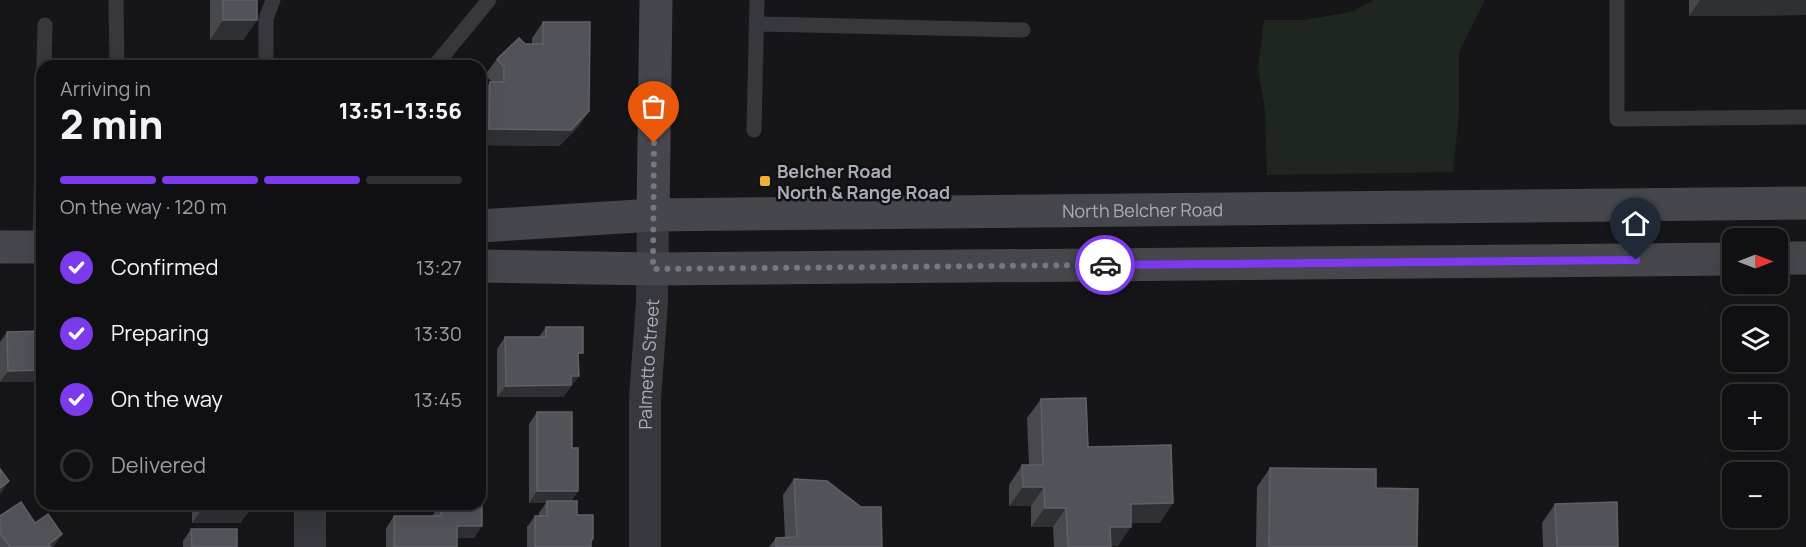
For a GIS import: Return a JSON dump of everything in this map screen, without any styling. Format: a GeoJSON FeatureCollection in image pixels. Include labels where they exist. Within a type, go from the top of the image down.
{"type":"FeatureCollection","features":[{"type":"Feature","properties":{"kind":"main road","name":"Palmetto Street"},"geometry":{"type":"LineString","coordinates":[[653,215],[656,0]]}},
{"type":"Feature","properties":{"kind":"main road","name":"North Belcher Road"},"geometry":{"type":"LineString","coordinates":[[486,226],[653,215],[1806,203]]}},
{"type":"Feature","properties":{"kind":"main road"},"geometry":{"type":"LineString","coordinates":[[0,247],[36,247]]}},
{"type":"Feature","properties":{"kind":"main road"},"geometry":{"type":"LineString","coordinates":[[1788,258],[1806,258]]}},
{"type":"Feature","properties":{"kind":"main road"},"geometry":{"type":"LineString","coordinates":[[486,266],[653,269],[1722,259]]}},
{"type":"Feature","properties":{"kind":"street","name":"Palmetto Street"},"geometry":{"type":"LineString","coordinates":[[645,547],[645,398],[653,269],[653,215]]}},
{"type":"Feature","properties":{"kind":"street"},"geometry":{"type":"LineString","coordinates":[[309,510],[310,547]]}},
{"type":"Feature","properties":{"kind":"lane"},"geometry":{"type":"LineString","coordinates":[[116,0],[117,60]]}},
{"type":"Feature","properties":{"kind":"lane"},"geometry":{"type":"LineString","coordinates":[[266,60],[266,19],[273,0]]}},
{"type":"Feature","properties":{"kind":"lane"},"geometry":{"type":"LineString","coordinates":[[439,60],[489,0]]}},
{"type":"Feature","properties":{"kind":"lane"},"geometry":{"type":"LineString","coordinates":[[754,130],[757,0]]}},
{"type":"Feature","properties":{"kind":"lane"},"geometry":{"type":"LineString","coordinates":[[1617,0],[1617,119],[1806,117]]}},
{"type":"Feature","properties":{"kind":"lane"},"geometry":{"type":"LineString","coordinates":[[757,24],[1023,30]]}},
{"type":"Feature","properties":{"kind":"lane"},"geometry":{"type":"LineString","coordinates":[[44,60],[45,25]]}},
{"type":"Feature","properties":{"kind":"shaded area"},"geometry":{"type":"Polygon","coordinates":[[[1374,0],[1485,0],[1459,52],[1459,114],[1453,172],[1267,175],[1265,110],[1258,69],[1264,20],[1304,20],[1351,12],[1374,0]]]}},
{"type":"Feature","properties":{"kind":"building"},"geometry":{"type":"Polygon","coordinates":[[[223,0],[257,0],[257,20],[223,20],[223,0]]]}},
{"type":"Feature","properties":{"kind":"building"},"geometry":{"type":"Polygon","coordinates":[[[543,22],[590,22],[589,111],[571,130],[489,129],[490,82],[504,82],[504,67],[497,59],[519,38],[525,44],[543,44],[543,22]]]}},
{"type":"Feature","properties":{"kind":"building"},"geometry":{"type":"Polygon","coordinates":[[[546,327],[583,327],[583,353],[578,353],[579,376],[571,376],[571,385],[506,386],[505,337],[546,337],[546,327]]]}},
{"type":"Feature","properties":{"kind":"building"},"geometry":{"type":"Polygon","coordinates":[[[36,331],[36,370],[8,371],[7,332],[36,331]]]}},
{"type":"Feature","properties":{"kind":"building"},"geometry":{"type":"Polygon","coordinates":[[[1086,398],[1088,447],[1171,445],[1173,503],[1131,504],[1131,527],[1110,527],[1111,547],[1068,547],[1066,508],[1045,508],[1044,487],[1023,487],[1022,465],[1043,465],[1041,399],[1086,398]]]}},
{"type":"Feature","properties":{"kind":"building"},"geometry":{"type":"Polygon","coordinates":[[[537,412],[572,412],[572,448],[578,448],[578,491],[537,491],[537,412]]]}},
{"type":"Feature","properties":{"kind":"building"},"geometry":{"type":"Polygon","coordinates":[[[1270,468],[1376,469],[1376,488],[1418,489],[1417,547],[1269,547],[1270,468]]]}},
{"type":"Feature","properties":{"kind":"building"},"geometry":{"type":"Polygon","coordinates":[[[0,469],[9,481],[0,488],[0,469]]]}},
{"type":"Feature","properties":{"kind":"building"},"geometry":{"type":"Polygon","coordinates":[[[794,479],[827,481],[861,507],[881,507],[882,547],[776,547],[776,538],[797,537],[794,479]]]}},
{"type":"Feature","properties":{"kind":"building"},"geometry":{"type":"Polygon","coordinates":[[[547,501],[577,501],[577,515],[593,515],[591,547],[535,547],[535,516],[547,516],[547,501]]]}},
{"type":"Feature","properties":{"kind":"building"},"geometry":{"type":"Polygon","coordinates":[[[21,502],[35,523],[48,514],[62,534],[49,544],[51,547],[10,547],[0,533],[0,516],[21,502]]]}},
{"type":"Feature","properties":{"kind":"building"},"geometry":{"type":"Polygon","coordinates":[[[1617,502],[1618,547],[1557,547],[1555,504],[1617,502]]]}},
{"type":"Feature","properties":{"kind":"building"},"geometry":{"type":"Polygon","coordinates":[[[201,510],[249,510],[249,511],[201,510]]]}},
{"type":"Feature","properties":{"kind":"building"},"geometry":{"type":"Polygon","coordinates":[[[441,510],[482,510],[482,526],[457,526],[457,547],[394,547],[394,516],[441,516],[441,510]]]}},
{"type":"Feature","properties":{"kind":"building"},"geometry":{"type":"Polygon","coordinates":[[[191,529],[237,529],[237,547],[192,547],[191,529]]]}},
{"type":"Feature","properties":{"kind":"way so far"},"geometry":{"type":"LineString","coordinates":[[654,143],[653,269],[1105,265]]}},
{"type":"Feature","properties":{"kind":"place","name":"Belcher Road North & Range Road"},"geometry":{"type":"Point","coordinates":[765,181]}},
{"type":"Feature","properties":{"kind":"route"},"geometry":{"type":"LineString","coordinates":[[1105,265],[1636,260]]}}]}
